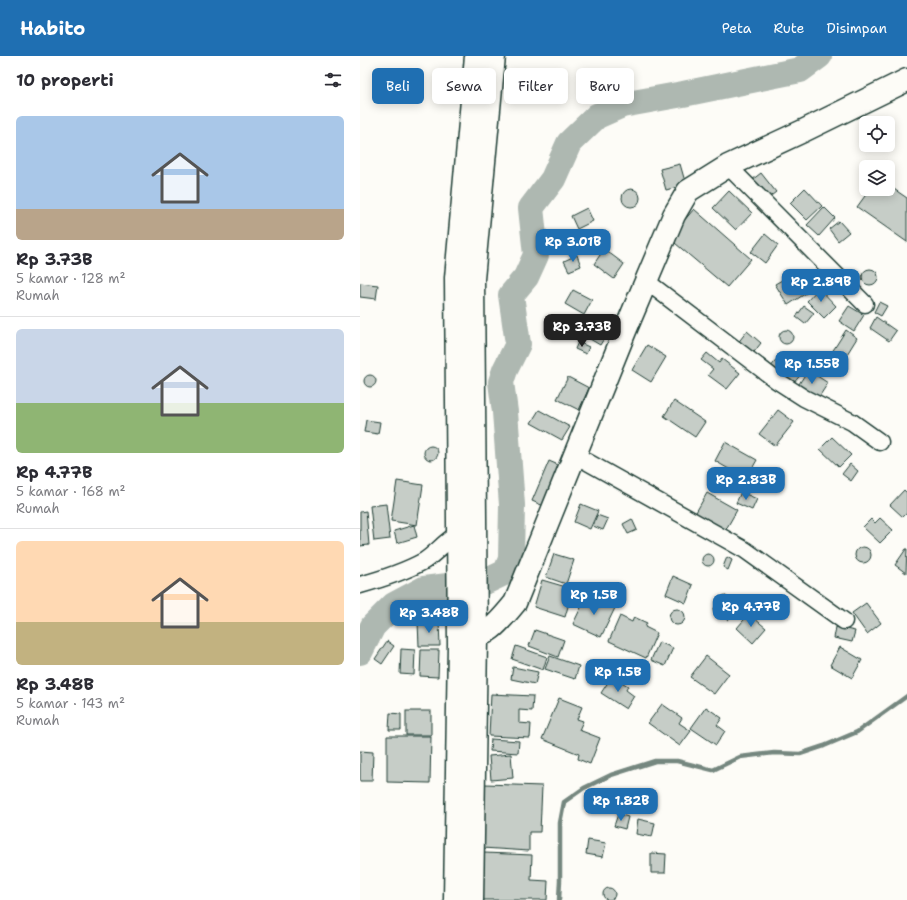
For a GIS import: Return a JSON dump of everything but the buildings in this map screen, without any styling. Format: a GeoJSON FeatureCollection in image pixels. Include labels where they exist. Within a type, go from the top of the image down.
{"type":"FeatureCollection","features":[{"type":"Feature","properties":{"kind":"main road"},"geometry":{"type":"LineString","coordinates":[[472,900],[467,570],[456,278],[476,56]]}},
{"type":"Feature","properties":{"kind":"main road"},"geometry":{"type":"LineString","coordinates":[[466,532],[473,279],[494,56]]}},
{"type":"Feature","properties":{"kind":"main road"},"geometry":{"type":"LineString","coordinates":[[468,641],[500,622],[515,603],[646,281],[674,215],[688,191],[728,166],[907,80]]}},
{"type":"Feature","properties":{"kind":"main road"},"geometry":{"type":"LineString","coordinates":[[455,900],[468,641]]}},
{"type":"Feature","properties":{"kind":"street"},"geometry":{"type":"LineString","coordinates":[[728,166],[865,304]]}},
{"type":"Feature","properties":{"kind":"street"},"geometry":{"type":"LineString","coordinates":[[646,281],[776,380],[804,398],[852,422],[880,442]]}},
{"type":"Feature","properties":{"kind":"street"},"geometry":{"type":"LineString","coordinates":[[575,455],[745,550],[844,621]]}},
{"type":"Feature","properties":{"kind":"street"},"geometry":{"type":"LineString","coordinates":[[360,585],[378,580],[424,560],[466,532]]}},
{"type":"Feature","properties":{"kind":"waterway"},"geometry":{"type":"LineString","coordinates":[[360,652],[373,626],[394,605],[424,589],[487,581],[506,572],[511,559],[512,505],[505,412],[501,382],[505,370],[518,344],[511,295],[526,277],[536,255],[531,208],[553,179],[569,143],[597,116],[622,105],[800,70],[819,56]]}},
{"type":"Feature","properties":{"kind":"waterway"},"geometry":{"type":"LineString","coordinates":[[559,900],[560,823],[564,802],[584,788],[611,775],[655,761],[677,761],[713,770],[740,757],[774,753],[800,754],[857,732],[907,696]]}}]}
